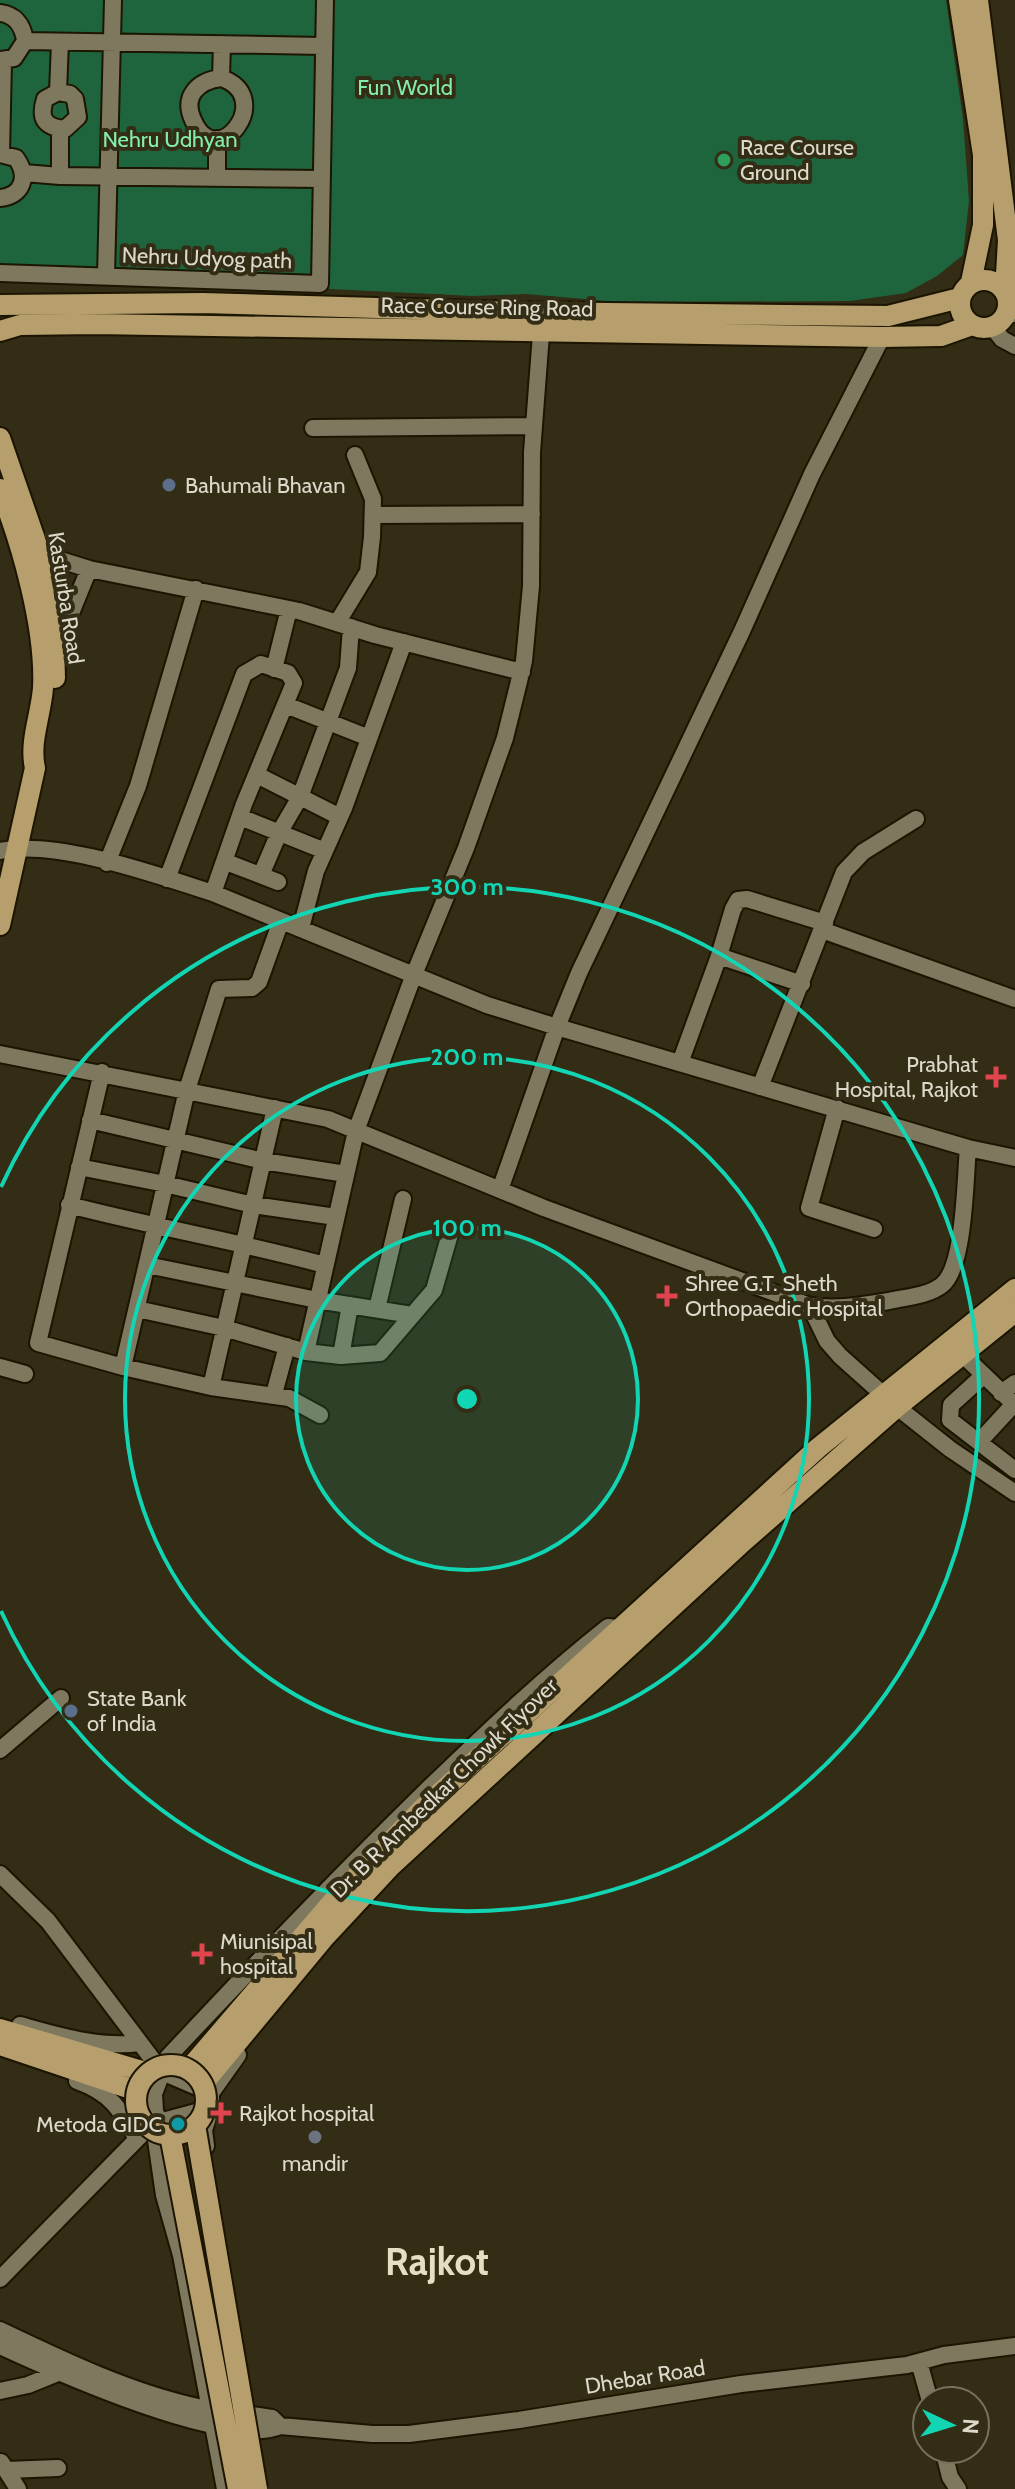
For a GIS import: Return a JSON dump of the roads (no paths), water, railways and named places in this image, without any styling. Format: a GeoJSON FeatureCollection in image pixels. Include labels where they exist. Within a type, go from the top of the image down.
{"type":"FeatureCollection","features":[{"type":"Feature","properties":{"kind":"main road"},"geometry":{"type":"LineString","coordinates":[[959,0],[983,155],[983,225],[961,313],[982,326],[999,323],[1009,305],[1008,240],[978,0]]}},
{"type":"Feature","properties":{"kind":"main road"},"geometry":{"type":"LineString","coordinates":[[965,290],[978,280],[994,281],[1009,305]]}},
{"type":"Feature","properties":{"kind":"main road","name":"Race Course Ring Road"},"geometry":{"type":"LineString","coordinates":[[0,331],[20,325],[255,326],[888,316],[965,290]]}},
{"type":"Feature","properties":{"kind":"main road","name":"Race Course Ring Road"},"geometry":{"type":"LineString","coordinates":[[0,305],[203,303],[882,337],[941,336],[982,326]]}},
{"type":"Feature","properties":{"kind":"main road"},"geometry":{"type":"LineString","coordinates":[[0,347],[20,325]]}},
{"type":"Feature","properties":{"kind":"main road","name":"Kasturba Road"},"geometry":{"type":"LineString","coordinates":[[0,438],[54,643],[55,669],[49,725],[43,756],[35,768]]}},
{"type":"Feature","properties":{"kind":"main road"},"geometry":{"type":"LineString","coordinates":[[0,489],[30,554],[42,674],[40,711],[32,754],[35,768],[9,849],[0,925]]}},
{"type":"Feature","properties":{"kind":"main road"},"geometry":{"type":"LineString","coordinates":[[890,1401],[1015,1289]]}},
{"type":"Feature","properties":{"kind":"main road"},"geometry":{"type":"LineString","coordinates":[[890,1401],[962,1354],[1015,1312]]}},
{"type":"Feature","properties":{"kind":"main road","name":"Dr. B R Ambedkar Chowk Flyover"},"geometry":{"type":"LineString","coordinates":[[203,2089],[295,1944],[376,1855],[482,1753],[624,1637],[890,1401]]}},
{"type":"Feature","properties":{"kind":"main road"},"geometry":{"type":"LineString","coordinates":[[0,2029],[155,2072]]}},
{"type":"Feature","properties":{"kind":"main road"},"geometry":{"type":"LineString","coordinates":[[0,2045],[137,2091]]}},
{"type":"Feature","properties":{"kind":"main road"},"geometry":{"type":"LineString","coordinates":[[168,2065],[203,2089],[205,2106],[195,2125],[186,2131],[164,2129],[159,2133],[142,2120],[138,2111],[137,2091],[155,2072],[168,2065]]}},
{"type":"Feature","properties":{"kind":"main road"},"geometry":{"type":"LineString","coordinates":[[195,2125],[257,2489]]}},
{"type":"Feature","properties":{"kind":"main road"},"geometry":{"type":"LineString","coordinates":[[164,2129],[238,2489]]}},
{"type":"Feature","properties":{"kind":"street"},"geometry":{"type":"LineString","coordinates":[[0,198],[16,193],[22,186],[24,173],[16,158],[1,154],[2,60],[14,58],[25,41],[24,31],[15,18],[0,13],[1,0]]}},
{"type":"Feature","properties":{"kind":"street"},"geometry":{"type":"LineString","coordinates":[[106,276],[113,0]]}},
{"type":"Feature","properties":{"kind":"street","name":"Nehru Udyog path"},"geometry":{"type":"LineString","coordinates":[[0,273],[320,284],[325,0]]}},
{"type":"Feature","properties":{"kind":"street"},"geometry":{"type":"LineString","coordinates":[[25,41],[324,46]]}},
{"type":"Feature","properties":{"kind":"street"},"geometry":{"type":"LineString","coordinates":[[58,92],[60,42]]}},
{"type":"Feature","properties":{"kind":"street"},"geometry":{"type":"LineString","coordinates":[[221,78],[222,44]]}},
{"type":"Feature","properties":{"kind":"street"},"geometry":{"type":"LineString","coordinates":[[221,78],[233,82],[241,91],[244,105],[243,117],[236,129],[229,137],[217,139],[204,135],[194,124],[189,111],[190,96],[198,86],[207,80],[221,78]]}},
{"type":"Feature","properties":{"kind":"street"},"geometry":{"type":"LineString","coordinates":[[58,92],[70,94],[78,108],[78,117],[65,129],[45,121],[41,111],[45,99],[58,92]]}},
{"type":"Feature","properties":{"kind":"street"},"geometry":{"type":"LineString","coordinates":[[60,129],[60,176]]}},
{"type":"Feature","properties":{"kind":"street"},"geometry":{"type":"LineString","coordinates":[[217,139],[217,178]]}},
{"type":"Feature","properties":{"kind":"street"},"geometry":{"type":"LineString","coordinates":[[24,173],[322,179]]}},
{"type":"Feature","properties":{"kind":"street"},"geometry":{"type":"LineString","coordinates":[[306,1352],[356,1131],[505,738],[522,672],[531,586],[534,426],[542,322]]}},
{"type":"Feature","properties":{"kind":"street"},"geometry":{"type":"LineString","coordinates":[[982,326],[1015,346]]}},
{"type":"Feature","properties":{"kind":"street"},"geometry":{"type":"LineString","coordinates":[[500,1190],[557,1027],[615,895],[736,645],[812,474],[882,337]]}},
{"type":"Feature","properties":{"kind":"street"},"geometry":{"type":"LineString","coordinates":[[313,428],[534,426]]}},
{"type":"Feature","properties":{"kind":"street"},"geometry":{"type":"LineString","coordinates":[[261,875],[279,833],[300,797],[348,668],[344,625],[368,572],[373,515],[373,499],[355,455]]}},
{"type":"Feature","properties":{"kind":"street"},"geometry":{"type":"LineString","coordinates":[[373,515],[532,514]]}},
{"type":"Feature","properties":{"kind":"street"},"geometry":{"type":"LineString","coordinates":[[30,554],[89,569],[289,609],[522,672]]}},
{"type":"Feature","properties":{"kind":"street"},"geometry":{"type":"LineString","coordinates":[[54,643],[67,623],[89,569]]}},
{"type":"Feature","properties":{"kind":"street"},"geometry":{"type":"LineString","coordinates":[[107,863],[138,786],[196,589]]}},
{"type":"Feature","properties":{"kind":"street"},"geometry":{"type":"LineString","coordinates":[[274,669],[289,609]]}},
{"type":"Feature","properties":{"kind":"street"},"geometry":{"type":"LineString","coordinates":[[301,928],[316,871],[340,817],[404,642]]}},
{"type":"Feature","properties":{"kind":"street"},"geometry":{"type":"LineString","coordinates":[[167,879],[244,674],[261,664],[288,673],[294,683],[213,893]]}},
{"type":"Feature","properties":{"kind":"street"},"geometry":{"type":"LineString","coordinates":[[286,705],[369,738]]}},
{"type":"Feature","properties":{"kind":"street"},"geometry":{"type":"LineString","coordinates":[[257,775],[340,817]]}},
{"type":"Feature","properties":{"kind":"street"},"geometry":{"type":"LineString","coordinates":[[240,817],[325,851]]}},
{"type":"Feature","properties":{"kind":"street"},"geometry":{"type":"LineString","coordinates":[[760,1087],[844,872],[851,862],[916,819]]}},
{"type":"Feature","properties":{"kind":"street"},"geometry":{"type":"LineString","coordinates":[[9,849],[66,853],[213,893],[413,977],[557,1027],[968,1148],[1015,1158]]}},
{"type":"Feature","properties":{"kind":"street"},"geometry":{"type":"LineString","coordinates":[[226,862],[278,882]]}},
{"type":"Feature","properties":{"kind":"street"},"geometry":{"type":"LineString","coordinates":[[680,1063],[738,900],[747,899],[824,926],[1015,999]]}},
{"type":"Feature","properties":{"kind":"street"},"geometry":{"type":"LineString","coordinates":[[123,1367],[187,1090],[219,989],[252,988],[259,982],[281,921]]}},
{"type":"Feature","properties":{"kind":"street"},"geometry":{"type":"LineString","coordinates":[[719,956],[802,984]]}},
{"type":"Feature","properties":{"kind":"street"},"geometry":{"type":"LineString","coordinates":[[0,1054],[328,1119],[500,1190],[810,1306],[831,1309],[918,1295],[939,1288],[949,1279],[958,1260],[968,1148]]}},
{"type":"Feature","properties":{"kind":"street"},"geometry":{"type":"LineString","coordinates":[[102,1072],[38,1343],[211,1387],[274,1394],[289,1398],[320,1415]]}},
{"type":"Feature","properties":{"kind":"street"},"geometry":{"type":"LineString","coordinates":[[211,1387],[275,1108]]}},
{"type":"Feature","properties":{"kind":"street"},"geometry":{"type":"LineString","coordinates":[[837,1108],[809,1208],[874,1229]]}},
{"type":"Feature","properties":{"kind":"street"},"geometry":{"type":"LineString","coordinates":[[90,1120],[263,1161],[346,1174]]}},
{"type":"Feature","properties":{"kind":"street"},"geometry":{"type":"LineString","coordinates":[[79,1167],[253,1205],[336,1217]]}},
{"type":"Feature","properties":{"kind":"street"},"geometry":{"type":"LineString","coordinates":[[377,1309],[403,1199]]}},
{"type":"Feature","properties":{"kind":"street"},"geometry":{"type":"LineString","coordinates":[[69,1205],[156,1227],[244,1243],[325,1265]]}},
{"type":"Feature","properties":{"kind":"street"},"geometry":{"type":"LineString","coordinates":[[137,1309],[224,1328],[306,1352],[341,1356],[380,1353],[434,1290],[452,1227]]}},
{"type":"Feature","properties":{"kind":"street"},"geometry":{"type":"LineString","coordinates":[[147,1265],[317,1300],[412,1315]]}},
{"type":"Feature","properties":{"kind":"street"},"geometry":{"type":"LineString","coordinates":[[341,1356],[350,1305]]}},
{"type":"Feature","properties":{"kind":"street"},"geometry":{"type":"LineString","coordinates":[[810,1306],[827,1341],[890,1401],[950,1449],[1015,1493]]}},
{"type":"Feature","properties":{"kind":"street"},"geometry":{"type":"LineString","coordinates":[[274,1394],[287,1346]]}},
{"type":"Feature","properties":{"kind":"street"},"geometry":{"type":"LineString","coordinates":[[962,1354],[983,1376],[1011,1397],[979,1442]]}},
{"type":"Feature","properties":{"kind":"street"},"geometry":{"type":"LineString","coordinates":[[0,1367],[25,1374]]}},
{"type":"Feature","properties":{"kind":"street"},"geometry":{"type":"LineString","coordinates":[[983,1376],[951,1405],[950,1420],[1015,1470]]}},
{"type":"Feature","properties":{"kind":"street"},"geometry":{"type":"LineString","coordinates":[[155,2072],[361,1854],[475,1744],[608,1627],[624,1637],[631,1650],[391,1875],[156,2140],[164,2195],[181,2255],[225,2489]]}},
{"type":"Feature","properties":{"kind":"street"},"geometry":{"type":"LineString","coordinates":[[0,1750],[61,1698]]}},
{"type":"Feature","properties":{"kind":"street"},"geometry":{"type":"LineString","coordinates":[[0,1874],[48,1921],[140,2043],[155,2072],[155,2111],[164,2129]]}},
{"type":"Feature","properties":{"kind":"street"},"geometry":{"type":"LineString","coordinates":[[0,2020],[95,2044],[120,2046],[140,2043]]}},
{"type":"Feature","properties":{"kind":"street"},"geometry":{"type":"LineString","coordinates":[[0,2054],[96,2087],[117,2104],[137,2139]]}},
{"type":"Feature","properties":{"kind":"street"},"geometry":{"type":"LineString","coordinates":[[155,2072],[203,2089]]}},
{"type":"Feature","properties":{"kind":"street"},"geometry":{"type":"LineString","coordinates":[[203,2089],[205,2138],[265,2489]]}},
{"type":"Feature","properties":{"kind":"street"},"geometry":{"type":"LineString","coordinates":[[0,2279],[137,2139],[164,2129]]}},
{"type":"Feature","properties":{"kind":"street","name":"Dhebar Road"},"geometry":{"type":"LineString","coordinates":[[0,2330],[213,2417]]}},
{"type":"Feature","properties":{"kind":"street","name":"Dhebar Road"},"geometry":{"type":"LineString","coordinates":[[0,2346],[136,2403],[253,2422],[270,2430],[280,2426],[372,2434],[409,2434],[519,2420],[741,2384],[919,2362],[944,2355],[1015,2346]]}},
{"type":"Feature","properties":{"kind":"street"},"geometry":{"type":"LineString","coordinates":[[919,2362],[925,2385]]}},
{"type":"Feature","properties":{"kind":"street"},"geometry":{"type":"LineString","coordinates":[[0,2391],[28,2385],[60,2372]]}},
{"type":"Feature","properties":{"kind":"street"},"geometry":{"type":"LineString","coordinates":[[947,2465],[956,2489]]}},
{"type":"Feature","properties":{"kind":"street"},"geometry":{"type":"LineString","coordinates":[[3,2466],[58,2468]]}},
{"type":"Feature","properties":{"kind":"street"},"geometry":{"type":"LineString","coordinates":[[3,2466],[18,2489]]}},
{"type":"Feature","properties":{"kind":"place","name":"Race Course Ground"},"geometry":{"type":"Point","coordinates":[724,160]}},
{"type":"Feature","properties":{"kind":"place","name":"Bahumali Bhavan"},"geometry":{"type":"Point","coordinates":[169,485]}},
{"type":"Feature","properties":{"kind":"place","name":"Prabhat Hospital, Rajkot"},"geometry":{"type":"Point","coordinates":[996,1077]}},
{"type":"Feature","properties":{"kind":"place","name":"Shree G.T. Sheth Orthopaedic Hospital"},"geometry":{"type":"Point","coordinates":[667,1296]}},
{"type":"Feature","properties":{"kind":"place","name":"State Bank of India"},"geometry":{"type":"Point","coordinates":[71,1711]}},
{"type":"Feature","properties":{"kind":"place","name":"Miunisipal hospital"},"geometry":{"type":"Point","coordinates":[202,1954]}},
{"type":"Feature","properties":{"kind":"place","name":"Rajkot hospital"},"geometry":{"type":"Point","coordinates":[221,2113]}},
{"type":"Feature","properties":{"kind":"place","name":"Metoda GIDC"},"geometry":{"type":"Point","coordinates":[178,2124]}},
{"type":"Feature","properties":{"kind":"place","name":"mandir"},"geometry":{"type":"Point","coordinates":[315,2137]}},
{"type":"Feature","properties":{"kind":"district","name":"Rajkot"},"geometry":{"type":"Point","coordinates":[437,2261]}},
{"type":"Feature","properties":{"kind":"park label","name":"Fun World"},"geometry":{"type":"Point","coordinates":[405,87]}},
{"type":"Feature","properties":{"kind":"park label","name":"Nehru Udhyan"},"geometry":{"type":"Point","coordinates":[170,139]}}]}
